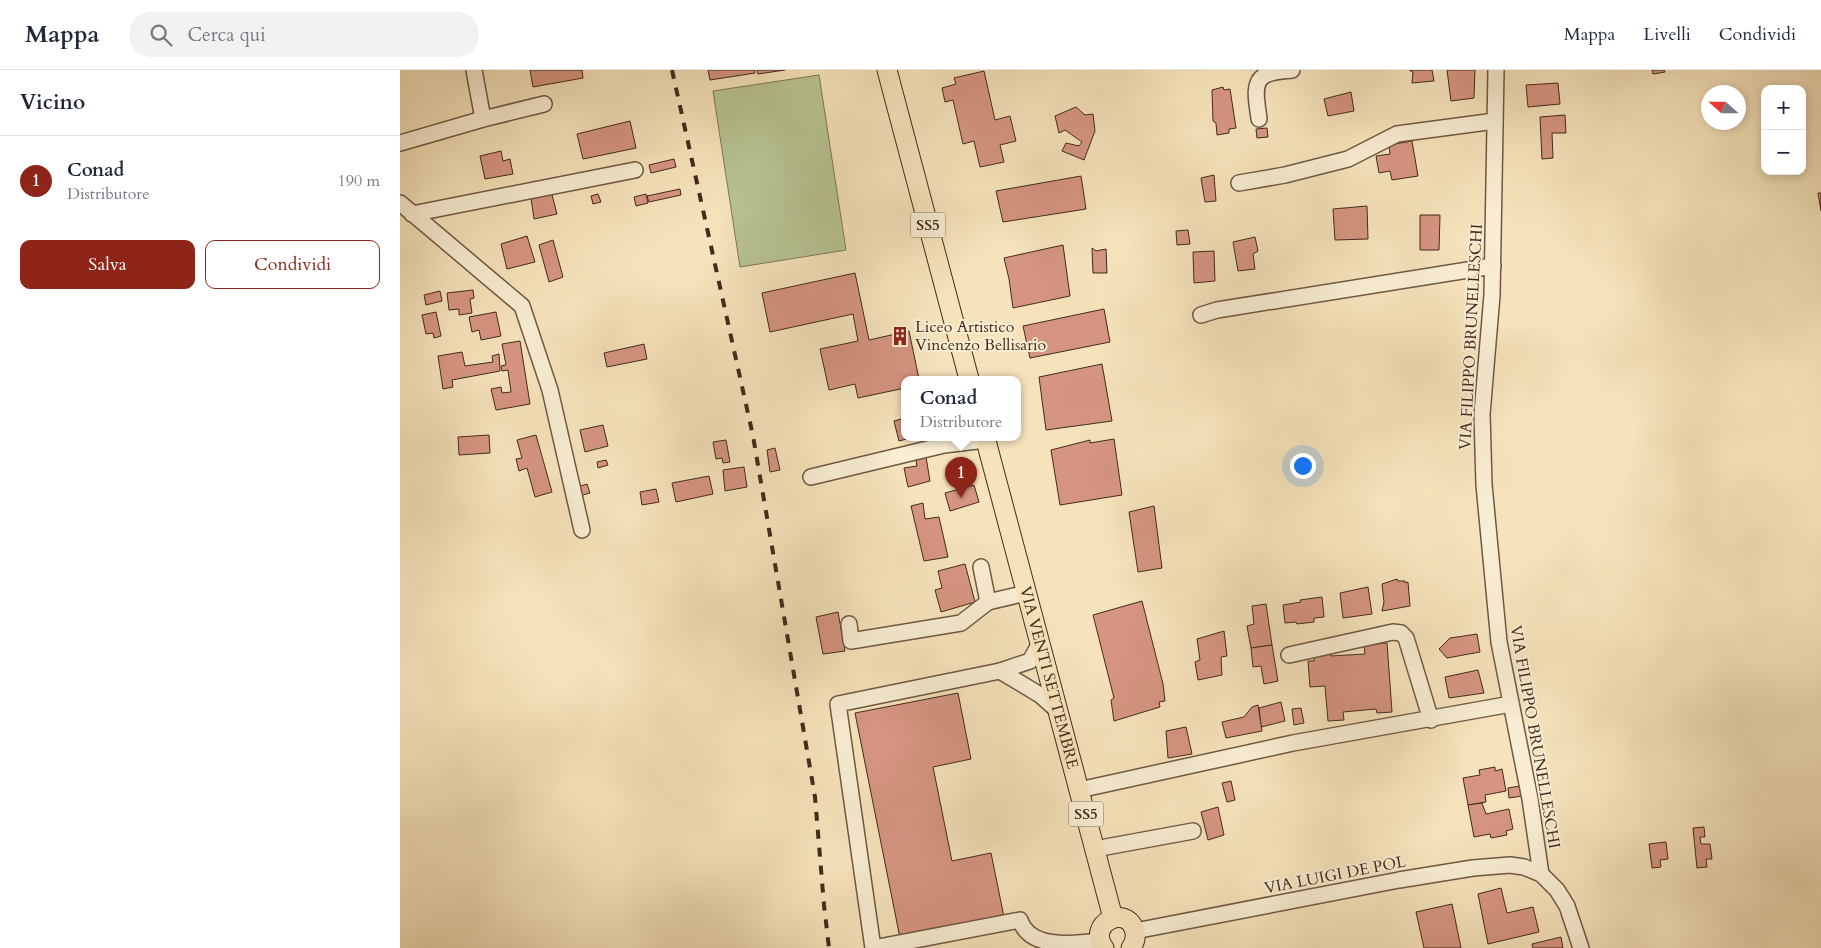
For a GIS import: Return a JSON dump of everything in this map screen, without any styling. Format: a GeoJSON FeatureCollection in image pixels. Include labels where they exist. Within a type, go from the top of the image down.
{"type":"FeatureCollection","features":[{"type":"Feature","properties":{"kind":"main road","name":"SS5"},"geometry":{"type":"LineString","coordinates":[[887,70],[968,376]]}},
{"type":"Feature","properties":{"kind":"main road","name":"VIA VENTI SETTEMBRE"},"geometry":{"type":"LineString","coordinates":[[986,441],[1113,918]]}},
{"type":"Feature","properties":{"kind":"main road"},"geometry":{"type":"LineString","coordinates":[[1102,944],[1099,935],[1103,924],[1113,918],[1124,918],[1133,926],[1133,939]]}},
{"type":"Feature","properties":{"kind":"street"},"geometry":{"type":"LineString","coordinates":[[474,70],[483,119]]}},
{"type":"Feature","properties":{"kind":"street"},"geometry":{"type":"LineString","coordinates":[[1259,119],[1256,90],[1261,78],[1266,74],[1292,70]]}},
{"type":"Feature","properties":{"kind":"street","name":"VIA FILIPPO BRUNELLESCHI"},"geometry":{"type":"LineString","coordinates":[[1496,70],[1493,266],[1483,398],[1483,470],[1497,627],[1530,799],[1541,874],[1553,885],[1564,901],[1581,948]]}},
{"type":"Feature","properties":{"kind":"street"},"geometry":{"type":"LineString","coordinates":[[400,143],[544,104]]}},
{"type":"Feature","properties":{"kind":"street"},"geometry":{"type":"LineString","coordinates":[[1239,183],[1285,175],[1348,159],[1397,134],[1495,121]]}},
{"type":"Feature","properties":{"kind":"street"},"geometry":{"type":"LineString","coordinates":[[412,214],[635,170]]}},
{"type":"Feature","properties":{"kind":"street"},"geometry":{"type":"LineString","coordinates":[[400,203],[522,306],[550,390],[582,530]]}},
{"type":"Feature","properties":{"kind":"street"},"geometry":{"type":"LineString","coordinates":[[1201,315],[1217,310],[1493,266]]}},
{"type":"Feature","properties":{"kind":"street"},"geometry":{"type":"LineString","coordinates":[[811,477],[967,441]]}},
{"type":"Feature","properties":{"kind":"street"},"geometry":{"type":"LineString","coordinates":[[981,568],[988,602]]}},
{"type":"Feature","properties":{"kind":"street"},"geometry":{"type":"LineString","coordinates":[[848,624],[850,641],[961,623],[988,602],[1026,593]]}},
{"type":"Feature","properties":{"kind":"street"},"geometry":{"type":"LineString","coordinates":[[1289,655],[1393,632],[1401,634],[1406,638],[1431,720]]}},
{"type":"Feature","properties":{"kind":"street"},"geometry":{"type":"LineString","coordinates":[[1040,643],[1030,661],[1000,671],[838,704],[873,948],[1020,920],[1028,940],[1042,947],[1102,944]]}},
{"type":"Feature","properties":{"kind":"street"},"geometry":{"type":"LineString","coordinates":[[1000,671],[1040,695],[1057,710]]}},
{"type":"Feature","properties":{"kind":"street"},"geometry":{"type":"LineString","coordinates":[[1079,790],[1293,743],[1431,720],[1511,704]]}},
{"type":"Feature","properties":{"kind":"street"},"geometry":{"type":"LineString","coordinates":[[1096,849],[1193,831]]}},
{"type":"Feature","properties":{"kind":"street","name":"VIA LUIGI DE POL"},"geometry":{"type":"LineString","coordinates":[[1133,939],[1399,880],[1473,868],[1510,865],[1541,874]]}},
{"type":"Feature","properties":{"kind":"green space"},"geometry":{"type":"Polygon","coordinates":[[[819,75],[846,250],[740,267],[713,91],[819,75]]]}},
{"type":"Feature","properties":{"kind":"building"},"geometry":{"type":"Polygon","coordinates":[[[530,70],[582,70],[583,78],[533,87],[530,70]]]}},
{"type":"Feature","properties":{"kind":"building"},"geometry":{"type":"Polygon","coordinates":[[[708,70],[755,70],[755,73],[710,80],[708,70]]]}},
{"type":"Feature","properties":{"kind":"building"},"geometry":{"type":"Polygon","coordinates":[[[757,70],[785,70],[758,74],[757,70]]]}},
{"type":"Feature","properties":{"kind":"building"},"geometry":{"type":"Polygon","coordinates":[[[1409,70],[1432,70],[1434,81],[1412,83],[1413,72],[1409,70]]]}},
{"type":"Feature","properties":{"kind":"building"},"geometry":{"type":"Polygon","coordinates":[[[1447,70],[1475,70],[1474,98],[1451,101],[1447,70]]]}},
{"type":"Feature","properties":{"kind":"building"},"geometry":{"type":"Polygon","coordinates":[[[1652,70],[1664,70],[1665,72],[1653,74],[1652,70]]]}},
{"type":"Feature","properties":{"kind":"building"},"geometry":{"type":"Polygon","coordinates":[[[984,71],[995,120],[1010,116],[1016,141],[1000,145],[1004,162],[980,167],[974,141],[963,144],[953,100],[945,102],[942,88],[956,84],[954,78],[984,71]]]}},
{"type":"Feature","properties":{"kind":"building"},"geometry":{"type":"Polygon","coordinates":[[[1558,83],[1560,104],[1528,107],[1526,85],[1558,83]]]}},
{"type":"Feature","properties":{"kind":"building"},"geometry":{"type":"Polygon","coordinates":[[[1223,87],[1224,90],[1230,89],[1236,128],[1229,129],[1229,133],[1217,135],[1216,123],[1213,121],[1212,90],[1223,87]]]}},
{"type":"Feature","properties":{"kind":"building"},"geometry":{"type":"Polygon","coordinates":[[[1351,92],[1354,111],[1328,116],[1324,99],[1351,92]]]}},
{"type":"Feature","properties":{"kind":"building"},"geometry":{"type":"Polygon","coordinates":[[[1076,107],[1085,115],[1093,114],[1095,131],[1084,160],[1062,151],[1066,143],[1079,146],[1082,142],[1065,130],[1059,133],[1055,116],[1076,107]]]}},
{"type":"Feature","properties":{"kind":"building"},"geometry":{"type":"Polygon","coordinates":[[[1565,115],[1566,133],[1552,133],[1553,158],[1542,159],[1540,117],[1565,115]]]}},
{"type":"Feature","properties":{"kind":"building"},"geometry":{"type":"Polygon","coordinates":[[[630,121],[636,148],[583,159],[577,134],[630,121]]]}},
{"type":"Feature","properties":{"kind":"building"},"geometry":{"type":"Polygon","coordinates":[[[1267,128],[1268,137],[1257,138],[1256,129],[1267,128]]]}},
{"type":"Feature","properties":{"kind":"building"},"geometry":{"type":"Polygon","coordinates":[[[1412,141],[1418,176],[1392,180],[1390,171],[1379,173],[1376,156],[1390,154],[1389,145],[1412,141]]]}},
{"type":"Feature","properties":{"kind":"building"},"geometry":{"type":"Polygon","coordinates":[[[501,151],[503,161],[510,159],[513,174],[485,179],[480,156],[501,151]]]}},
{"type":"Feature","properties":{"kind":"building"},"geometry":{"type":"Polygon","coordinates":[[[674,159],[676,167],[651,173],[649,165],[674,159]]]}},
{"type":"Feature","properties":{"kind":"building"},"geometry":{"type":"Polygon","coordinates":[[[1214,175],[1216,201],[1205,202],[1201,178],[1214,175]]]}},
{"type":"Feature","properties":{"kind":"building"},"geometry":{"type":"Polygon","coordinates":[[[1081,176],[1086,209],[1003,222],[996,191],[1081,176]]]}},
{"type":"Feature","properties":{"kind":"building"},"geometry":{"type":"Polygon","coordinates":[[[550,187],[557,214],[534,219],[530,191],[550,187]]]}},
{"type":"Feature","properties":{"kind":"building"},"geometry":{"type":"Polygon","coordinates":[[[680,189],[681,195],[649,202],[647,196],[680,189]]]}},
{"type":"Feature","properties":{"kind":"building"},"geometry":{"type":"Polygon","coordinates":[[[1818,193],[1821,193],[1821,211],[1818,193]]]}},
{"type":"Feature","properties":{"kind":"building"},"geometry":{"type":"Polygon","coordinates":[[[598,194],[601,202],[593,204],[591,196],[598,194]]]}},
{"type":"Feature","properties":{"kind":"building"},"geometry":{"type":"Polygon","coordinates":[[[646,194],[648,203],[636,206],[634,197],[646,194]]]}},
{"type":"Feature","properties":{"kind":"building"},"geometry":{"type":"Polygon","coordinates":[[[1367,206],[1368,239],[1335,240],[1333,209],[1367,206]]]}},
{"type":"Feature","properties":{"kind":"building"},"geometry":{"type":"Polygon","coordinates":[[[1420,215],[1440,215],[1439,250],[1420,250],[1420,215]]]}},
{"type":"Feature","properties":{"kind":"building"},"geometry":{"type":"Polygon","coordinates":[[[1188,230],[1190,244],[1177,245],[1176,231],[1188,230]]]}},
{"type":"Feature","properties":{"kind":"building"},"geometry":{"type":"Polygon","coordinates":[[[527,236],[535,262],[507,269],[501,244],[527,236]]]}},
{"type":"Feature","properties":{"kind":"building"},"geometry":{"type":"Polygon","coordinates":[[[1255,237],[1258,251],[1253,254],[1255,269],[1238,271],[1233,242],[1255,237]]]}},
{"type":"Feature","properties":{"kind":"building"},"geometry":{"type":"Polygon","coordinates":[[[553,240],[563,277],[549,282],[539,245],[553,240]]]}},
{"type":"Feature","properties":{"kind":"building"},"geometry":{"type":"Polygon","coordinates":[[[1063,245],[1070,296],[1013,308],[1004,258],[1063,245]]]}},
{"type":"Feature","properties":{"kind":"building"},"geometry":{"type":"Polygon","coordinates":[[[1092,248],[1096,251],[1106,249],[1107,273],[1093,273],[1092,248]]]}},
{"type":"Feature","properties":{"kind":"building"},"geometry":{"type":"Polygon","coordinates":[[[1214,251],[1215,281],[1194,283],[1193,252],[1214,251]]]}},
{"type":"Feature","properties":{"kind":"building","name":"Liceo Artistico Vincenzo Bellisario"},"geometry":{"type":"Polygon","coordinates":[[[855,273],[869,340],[909,331],[918,376],[901,376],[901,389],[858,398],[855,384],[829,390],[820,349],[858,341],[853,314],[770,332],[762,293],[855,273]]]}},
{"type":"Feature","properties":{"kind":"building"},"geometry":{"type":"Polygon","coordinates":[[[473,290],[474,298],[470,299],[472,313],[459,315],[459,309],[449,310],[447,293],[473,290]]]}},
{"type":"Feature","properties":{"kind":"building"},"geometry":{"type":"Polygon","coordinates":[[[440,291],[442,301],[426,305],[424,295],[440,291]]]}},
{"type":"Feature","properties":{"kind":"building"},"geometry":{"type":"Polygon","coordinates":[[[1104,309],[1110,342],[1030,358],[1023,326],[1104,309]]]}},
{"type":"Feature","properties":{"kind":"building"},"geometry":{"type":"Polygon","coordinates":[[[436,312],[441,336],[434,338],[433,333],[426,334],[422,315],[436,312]]]}},
{"type":"Feature","properties":{"kind":"building"},"geometry":{"type":"Polygon","coordinates":[[[496,312],[501,336],[481,340],[479,330],[472,332],[469,317],[496,312]]]}},
{"type":"Feature","properties":{"kind":"building"},"geometry":{"type":"Polygon","coordinates":[[[520,341],[530,404],[496,410],[491,389],[501,387],[502,393],[511,392],[508,370],[502,371],[501,366],[506,365],[502,344],[520,341]]]}},
{"type":"Feature","properties":{"kind":"building"},"geometry":{"type":"Polygon","coordinates":[[[644,344],[647,359],[607,367],[604,353],[644,344]]]}},
{"type":"Feature","properties":{"kind":"building"},"geometry":{"type":"Polygon","coordinates":[[[462,352],[465,366],[493,362],[492,356],[499,354],[500,371],[452,380],[453,387],[443,389],[438,356],[462,352]]]}},
{"type":"Feature","properties":{"kind":"building"},"geometry":{"type":"Polygon","coordinates":[[[1102,364],[1112,421],[1046,430],[1039,377],[1102,364]]]}},
{"type":"Feature","properties":{"kind":"building"},"geometry":{"type":"Polygon","coordinates":[[[901,419],[901,440],[899,441],[894,421],[901,419]]]}},
{"type":"Feature","properties":{"kind":"building"},"geometry":{"type":"Polygon","coordinates":[[[603,425],[608,446],[585,452],[580,430],[603,425]]]}},
{"type":"Feature","properties":{"kind":"building"},"geometry":{"type":"Polygon","coordinates":[[[489,435],[490,453],[459,455],[458,437],[489,435]]]}},
{"type":"Feature","properties":{"kind":"building"},"geometry":{"type":"Polygon","coordinates":[[[536,435],[552,492],[535,497],[527,468],[519,471],[516,459],[522,458],[517,440],[536,435]]]}},
{"type":"Feature","properties":{"kind":"building"},"geometry":{"type":"Polygon","coordinates":[[[1114,439],[1122,495],[1060,505],[1051,450],[1090,440],[1090,443],[1114,439]]]}},
{"type":"Feature","properties":{"kind":"building"},"geometry":{"type":"Polygon","coordinates":[[[726,440],[730,462],[723,463],[722,458],[716,459],[713,442],[726,440]]]}},
{"type":"Feature","properties":{"kind":"building"},"geometry":{"type":"Polygon","coordinates":[[[775,448],[780,470],[770,472],[767,450],[775,448]]]}},
{"type":"Feature","properties":{"kind":"building"},"geometry":{"type":"Polygon","coordinates":[[[925,451],[930,481],[908,487],[904,468],[917,466],[915,455],[925,451]]]}},
{"type":"Feature","properties":{"kind":"building"},"geometry":{"type":"Polygon","coordinates":[[[606,460],[608,465],[598,468],[597,462],[606,460]]]}},
{"type":"Feature","properties":{"kind":"building"},"geometry":{"type":"Polygon","coordinates":[[[744,467],[747,487],[725,491],[723,470],[744,467]]]}},
{"type":"Feature","properties":{"kind":"building"},"geometry":{"type":"Polygon","coordinates":[[[709,476],[713,494],[676,502],[672,483],[709,476]]]}},
{"type":"Feature","properties":{"kind":"building"},"geometry":{"type":"Polygon","coordinates":[[[587,484],[590,493],[579,496],[577,487],[587,484]]]}},
{"type":"Feature","properties":{"kind":"building"},"geometry":{"type":"Polygon","coordinates":[[[974,485],[979,502],[950,511],[945,493],[974,485]]]}},
{"type":"Feature","properties":{"kind":"building"},"geometry":{"type":"Polygon","coordinates":[[[656,489],[659,502],[642,505],[640,492],[656,489]]]}},
{"type":"Feature","properties":{"kind":"building"},"geometry":{"type":"Polygon","coordinates":[[[923,503],[925,519],[939,517],[948,557],[924,561],[911,506],[923,503]]]}},
{"type":"Feature","properties":{"kind":"building"},"geometry":{"type":"Polygon","coordinates":[[[1154,506],[1162,568],[1138,572],[1129,512],[1154,506]]]}},
{"type":"Feature","properties":{"kind":"building"},"geometry":{"type":"Polygon","coordinates":[[[965,564],[975,602],[941,612],[935,590],[942,588],[938,571],[965,564]]]}},
{"type":"Feature","properties":{"kind":"building"},"geometry":{"type":"Polygon","coordinates":[[[1397,579],[1398,581],[1405,581],[1405,583],[1408,582],[1410,606],[1382,611],[1384,602],[1382,584],[1397,579]]]}},
{"type":"Feature","properties":{"kind":"building"},"geometry":{"type":"Polygon","coordinates":[[[1368,587],[1372,614],[1343,618],[1340,593],[1368,587]]]}},
{"type":"Feature","properties":{"kind":"building"},"geometry":{"type":"Polygon","coordinates":[[[1322,597],[1324,617],[1314,618],[1314,622],[1285,623],[1283,605],[1322,597]]]}},
{"type":"Feature","properties":{"kind":"building"},"geometry":{"type":"Polygon","coordinates":[[[1142,601],[1163,684],[1165,701],[1159,702],[1160,707],[1114,721],[1111,700],[1114,698],[1093,615],[1142,601]]]}},
{"type":"Feature","properties":{"kind":"building"},"geometry":{"type":"Polygon","coordinates":[[[1266,604],[1272,645],[1251,648],[1247,626],[1254,624],[1252,606],[1266,604]]]}},
{"type":"Feature","properties":{"kind":"building"},"geometry":{"type":"Polygon","coordinates":[[[838,612],[845,651],[823,654],[816,617],[838,612]]]}},
{"type":"Feature","properties":{"kind":"building"},"geometry":{"type":"Polygon","coordinates":[[[1224,631],[1227,656],[1221,657],[1222,675],[1198,680],[1195,662],[1200,660],[1197,639],[1224,631]]]}},
{"type":"Feature","properties":{"kind":"building"},"geometry":{"type":"Polygon","coordinates":[[[1477,634],[1480,652],[1447,658],[1439,649],[1450,638],[1477,634]]]}},
{"type":"Feature","properties":{"kind":"building"},"geometry":{"type":"Polygon","coordinates":[[[1387,643],[1392,712],[1377,713],[1376,709],[1343,712],[1344,720],[1328,721],[1325,686],[1310,687],[1308,661],[1314,661],[1314,652],[1331,651],[1331,656],[1365,654],[1364,645],[1387,643]]]}},
{"type":"Feature","properties":{"kind":"building"},"geometry":{"type":"Polygon","coordinates":[[[1272,645],[1278,681],[1264,684],[1261,666],[1253,667],[1251,648],[1272,645]]]}},
{"type":"Feature","properties":{"kind":"building"},"geometry":{"type":"Polygon","coordinates":[[[1478,670],[1484,693],[1449,698],[1445,677],[1478,670]]]}},
{"type":"Feature","properties":{"kind":"building"},"geometry":{"type":"Polygon","coordinates":[[[958,693],[971,759],[933,767],[952,861],[991,853],[1004,917],[900,938],[855,713],[958,693]]]}},
{"type":"Feature","properties":{"kind":"building"},"geometry":{"type":"Polygon","coordinates":[[[1281,702],[1285,721],[1261,727],[1259,708],[1281,702]]]}},
{"type":"Feature","properties":{"kind":"building"},"geometry":{"type":"Polygon","coordinates":[[[1258,705],[1262,731],[1226,738],[1222,722],[1244,717],[1252,707],[1258,705]]]}},
{"type":"Feature","properties":{"kind":"building"},"geometry":{"type":"Polygon","coordinates":[[[1301,708],[1304,723],[1294,725],[1292,709],[1301,708]]]}},
{"type":"Feature","properties":{"kind":"building"},"geometry":{"type":"Polygon","coordinates":[[[1186,727],[1192,754],[1168,758],[1166,731],[1186,727]]]}},
{"type":"Feature","properties":{"kind":"building"},"geometry":{"type":"Polygon","coordinates":[[[1495,767],[1495,771],[1502,769],[1506,791],[1485,795],[1486,802],[1468,805],[1463,778],[1480,775],[1479,770],[1495,767]]]}},
{"type":"Feature","properties":{"kind":"building"},"geometry":{"type":"Polygon","coordinates":[[[1231,781],[1235,800],[1227,802],[1222,783],[1231,781]]]}},
{"type":"Feature","properties":{"kind":"building"},"geometry":{"type":"Polygon","coordinates":[[[1520,786],[1522,796],[1509,798],[1508,788],[1520,786]]]}},
{"type":"Feature","properties":{"kind":"building"},"geometry":{"type":"Polygon","coordinates":[[[1482,803],[1486,814],[1509,809],[1513,829],[1506,831],[1507,835],[1491,838],[1490,834],[1474,837],[1468,805],[1482,803]]]}},
{"type":"Feature","properties":{"kind":"building"},"geometry":{"type":"Polygon","coordinates":[[[1218,807],[1224,835],[1208,840],[1201,812],[1218,807]]]}},
{"type":"Feature","properties":{"kind":"building"},"geometry":{"type":"Polygon","coordinates":[[[1704,827],[1705,837],[1700,837],[1701,844],[1710,844],[1712,859],[1706,859],[1707,867],[1697,868],[1693,828],[1704,827]]]}},
{"type":"Feature","properties":{"kind":"building"},"geometry":{"type":"Polygon","coordinates":[[[1666,842],[1668,859],[1660,860],[1661,867],[1652,868],[1649,844],[1666,842]]]}},
{"type":"Feature","properties":{"kind":"building"},"geometry":{"type":"Polygon","coordinates":[[[1501,888],[1507,913],[1533,907],[1539,932],[1488,944],[1478,894],[1501,888]]]}},
{"type":"Feature","properties":{"kind":"building"},"geometry":{"type":"Polygon","coordinates":[[[1452,904],[1461,948],[1424,948],[1416,912],[1452,904]]]}},
{"type":"Feature","properties":{"kind":"building"},"geometry":{"type":"Polygon","coordinates":[[[1561,937],[1563,948],[1533,948],[1532,944],[1561,937]]]}},
{"type":"Feature","properties":{"kind":"railway"},"geometry":{"type":"LineString","coordinates":[[672,70],[753,436],[815,797],[829,948]]}},
{"type":"Feature","properties":{"kind":"place","name":"Liceo Artistico Vincenzo Bellisario"},"geometry":{"type":"Point","coordinates":[900,336]}},
{"type":"Feature","properties":{"kind":"place","name":"Conad"},"geometry":{"type":"Point","coordinates":[961,498]}}]}
